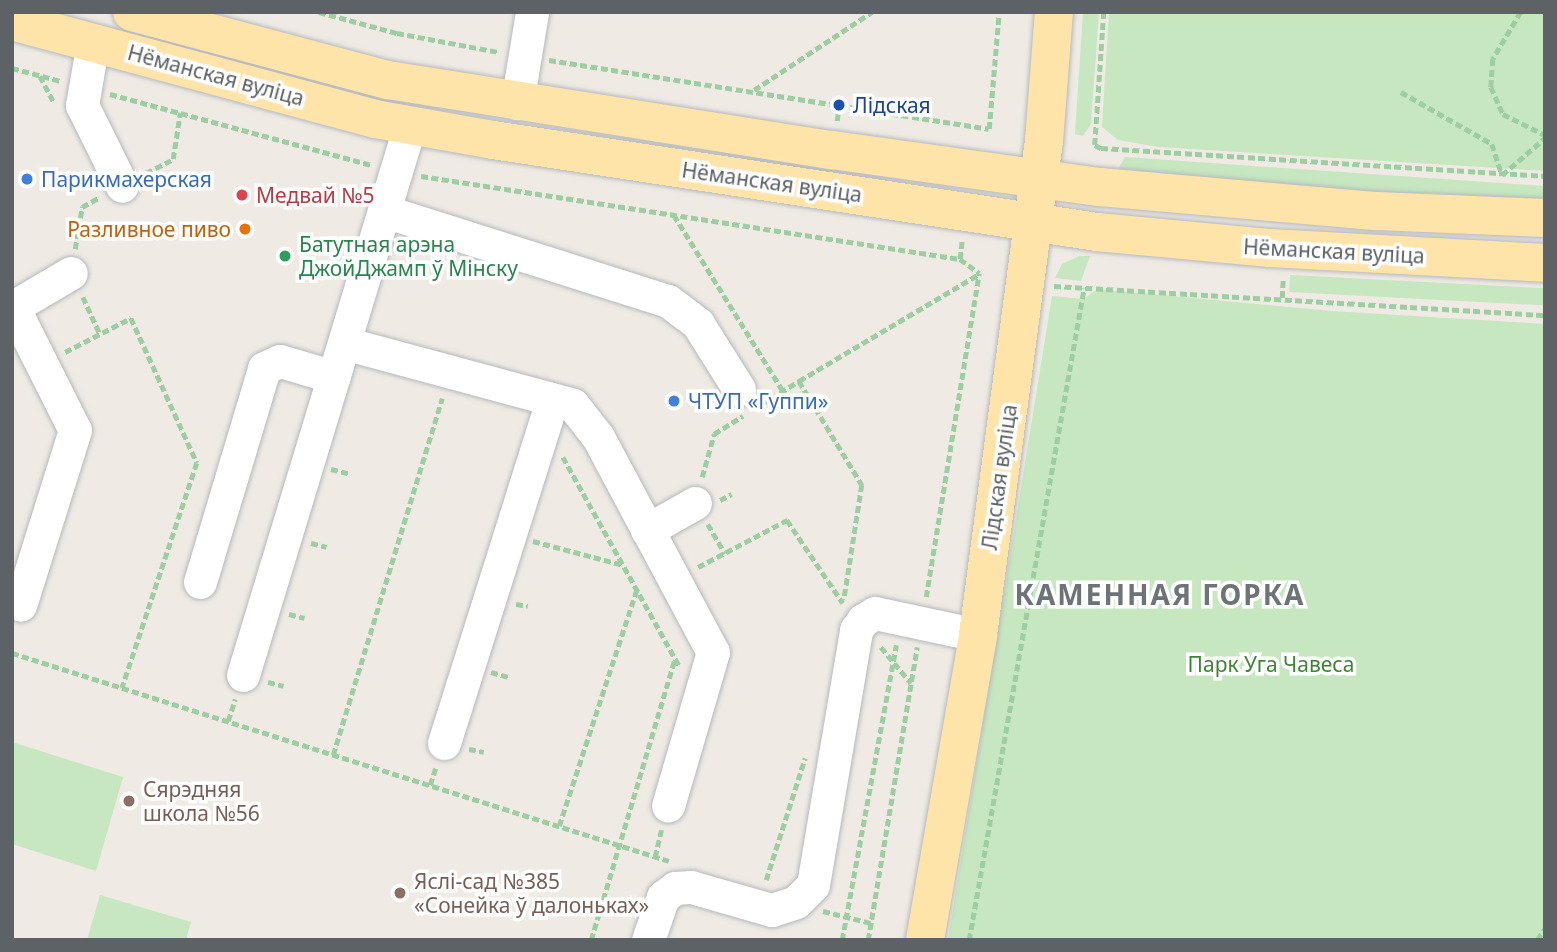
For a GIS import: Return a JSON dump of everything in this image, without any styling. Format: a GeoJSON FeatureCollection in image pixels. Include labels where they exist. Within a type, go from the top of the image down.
{"type":"FeatureCollection","features":[{"type":"Feature","properties":{"kind":"main road","name":"Нёманская вуліца"},"geometry":{"type":"LineString","coordinates":[[132,12],[388,79],[517,103],[1038,178],[1364,210],[1545,218]]}},
{"type":"Feature","properties":{"kind":"main road","name":"Лідская вуліца"},"geometry":{"type":"LineString","coordinates":[[925,940],[978,635],[1033,223],[1054,12]]}},
{"type":"Feature","properties":{"kind":"main road","name":"Нёманская вуліца"},"geometry":{"type":"LineString","coordinates":[[12,21],[410,125],[805,188],[965,208],[1033,223],[1270,248],[1545,263]]}},
{"type":"Feature","properties":{"kind":"main road"},"geometry":{"type":"LineString","coordinates":[[198,70],[210,34]]}},
{"type":"Feature","properties":{"kind":"lane"},"geometry":{"type":"LineString","coordinates":[[517,103],[532,12]]}},
{"type":"Feature","properties":{"kind":"lane"},"geometry":{"type":"LineString","coordinates":[[93,42],[82,105],[122,186]]}},
{"type":"Feature","properties":{"kind":"lane"},"geometry":{"type":"LineString","coordinates":[[243,675],[410,125]]}},
{"type":"Feature","properties":{"kind":"lane"},"geometry":{"type":"LineString","coordinates":[[384,211],[668,301],[698,324],[739,389]]}},
{"type":"Feature","properties":{"kind":"lane"},"geometry":{"type":"LineString","coordinates":[[20,605],[75,430],[13,306],[71,273]]}},
{"type":"Feature","properties":{"kind":"lane"},"geometry":{"type":"LineString","coordinates":[[344,343],[450,371],[549,412],[573,405],[598,437],[713,652],[668,806]]}},
{"type":"Feature","properties":{"kind":"lane"},"geometry":{"type":"LineString","coordinates":[[200,582],[264,368],[280,361],[334,377]]}},
{"type":"Feature","properties":{"kind":"lane"},"geometry":{"type":"LineString","coordinates":[[444,743],[549,412]]}},
{"type":"Feature","properties":{"kind":"lane"},"geometry":{"type":"LineString","coordinates":[[647,530],[695,503]]}},
{"type":"Feature","properties":{"kind":"lane"},"geometry":{"type":"LineString","coordinates":[[648,940],[663,897],[675,888],[691,887],[772,911],[796,902],[813,885],[856,630],[875,614],[902,617],[978,635]]}},
{"type":"Feature","properties":{"kind":"path"},"geometry":{"type":"LineString","coordinates":[[319,12],[397,33],[525,57],[989,130],[999,12]]}},
{"type":"Feature","properties":{"kind":"path"},"geometry":{"type":"LineString","coordinates":[[753,91],[872,12]]}},
{"type":"Feature","properties":{"kind":"path"},"geometry":{"type":"LineString","coordinates":[[1104,12],[1095,145],[1101,148],[1545,176]]}},
{"type":"Feature","properties":{"kind":"path"},"geometry":{"type":"LineString","coordinates":[[1502,175],[1545,136],[1503,114],[1491,88],[1493,59],[1521,12]]}},
{"type":"Feature","properties":{"kind":"path"},"geometry":{"type":"LineString","coordinates":[[12,68],[396,172],[960,259],[979,273],[714,434],[695,503]]}},
{"type":"Feature","properties":{"kind":"path"},"geometry":{"type":"LineString","coordinates":[[1401,92],[1492,144],[1502,175]]}},
{"type":"Feature","properties":{"kind":"path"},"geometry":{"type":"LineString","coordinates":[[674,215],[783,391]]}},
{"type":"Feature","properties":{"kind":"path"},"geometry":{"type":"LineString","coordinates":[[960,259],[962,232]]}},
{"type":"Feature","properties":{"kind":"path"},"geometry":{"type":"LineString","coordinates":[[71,273],[100,334]]}},
{"type":"Feature","properties":{"kind":"path"},"geometry":{"type":"LineString","coordinates":[[1282,298],[1283,279]]}},
{"type":"Feature","properties":{"kind":"path"},"geometry":{"type":"LineString","coordinates":[[1054,286],[1545,315]]}},
{"type":"Feature","properties":{"kind":"path"},"geometry":{"type":"LineString","coordinates":[[969,940],[1084,288]]}},
{"type":"Feature","properties":{"kind":"path"},"geometry":{"type":"LineString","coordinates":[[42,364],[131,318],[197,463],[122,688]]}},
{"type":"Feature","properties":{"kind":"path"},"geometry":{"type":"LineString","coordinates":[[333,755],[450,371]]}},
{"type":"Feature","properties":{"kind":"path"},"geometry":{"type":"LineString","coordinates":[[799,381],[862,485],[840,616]]}},
{"type":"Feature","properties":{"kind":"path"},"geometry":{"type":"LineString","coordinates":[[549,412],[623,565],[699,701]]}},
{"type":"Feature","properties":{"kind":"path"},"geometry":{"type":"LineString","coordinates":[[675,579],[787,520],[843,603]]}},
{"type":"Feature","properties":{"kind":"path"},"geometry":{"type":"LineString","coordinates":[[511,535],[623,565]]}},
{"type":"Feature","properties":{"kind":"path"},"geometry":{"type":"LineString","coordinates":[[559,826],[636,589]]}},
{"type":"Feature","properties":{"kind":"path"},"geometry":{"type":"LineString","coordinates":[[842,940],[848,920],[902,617]]}},
{"type":"Feature","properties":{"kind":"path"},"geometry":{"type":"LineString","coordinates":[[12,653],[679,864]]}},
{"type":"Feature","properties":{"kind":"path"},"geometry":{"type":"LineString","coordinates":[[591,940],[675,658]]}},
{"type":"Feature","properties":{"kind":"path"},"geometry":{"type":"LineString","coordinates":[[796,902],[763,891],[807,751]]}},
{"type":"Feature","properties":{"kind":"path"},"geometry":{"type":"LineString","coordinates":[[848,920],[871,923]]}},
{"type":"Feature","properties":{"kind":"path"},"geometry":{"type":"LineString","coordinates":[[1537,940],[1545,928]]}},
{"type":"Feature","properties":{"kind":"green space"},"geometry":{"type":"Polygon","coordinates":[[[1083,12],[1099,12],[1091,124],[1083,136],[1075,134],[1083,12]]]}},
{"type":"Feature","properties":{"kind":"green space"},"geometry":{"type":"Polygon","coordinates":[[[1109,12],[1545,12],[1545,171],[1159,147],[1118,140],[1102,127],[1109,12]]]}},
{"type":"Feature","properties":{"kind":"green space"},"geometry":{"type":"Polygon","coordinates":[[[1125,157],[1545,186],[1545,201],[1423,198],[1116,173],[1125,157]]]}},
{"type":"Feature","properties":{"kind":"green space"},"geometry":{"type":"Polygon","coordinates":[[[1079,256],[1090,256],[1081,281],[1055,278],[1062,264],[1079,256]]]}},
{"type":"Feature","properties":{"kind":"green space"},"geometry":{"type":"Polygon","coordinates":[[[1290,275],[1545,288],[1544,305],[1289,292],[1290,275]]]}},
{"type":"Feature","properties":{"kind":"green space","name":"Парк Уга Чавеса"},"geometry":{"type":"Polygon","coordinates":[[[1097,289],[1332,311],[1545,324],[1545,940],[948,940],[1052,296],[1084,299],[1097,289]]]}},
{"type":"Feature","properties":{"kind":"green space"},"geometry":{"type":"Polygon","coordinates":[[[12,742],[123,777],[96,871],[12,844],[12,742]]]}},
{"type":"Feature","properties":{"kind":"green space"},"geometry":{"type":"Polygon","coordinates":[[[100,895],[191,922],[186,940],[87,940],[100,895]]]}},
{"type":"Feature","properties":{"kind":"place","name":"Лідская"},"geometry":{"type":"Point","coordinates":[839,105]}},
{"type":"Feature","properties":{"kind":"place","name":"Парикмахерская"},"geometry":{"type":"Point","coordinates":[27,179]}},
{"type":"Feature","properties":{"kind":"place","name":"Медвай №5"},"geometry":{"type":"Point","coordinates":[242,195]}},
{"type":"Feature","properties":{"kind":"place","name":"Разливное пиво"},"geometry":{"type":"Point","coordinates":[245,229]}},
{"type":"Feature","properties":{"kind":"place","name":"Батутная арэна ДжойДжамп ў Мінску"},"geometry":{"type":"Point","coordinates":[285,256]}},
{"type":"Feature","properties":{"kind":"place","name":"ЧТУП «Гуппи»"},"geometry":{"type":"Point","coordinates":[674,401]}},
{"type":"Feature","properties":{"kind":"place","name":"Сярэдняя школа №56"},"geometry":{"type":"Point","coordinates":[129,801]}},
{"type":"Feature","properties":{"kind":"place","name":"Яслі-сад №385 «Сонейка ў далоньках»"},"geometry":{"type":"Point","coordinates":[400,893]}},
{"type":"Feature","properties":{"kind":"district","name":"КАМЕННАЯ ГОРКА"},"geometry":{"type":"Point","coordinates":[1160,594]}}]}
